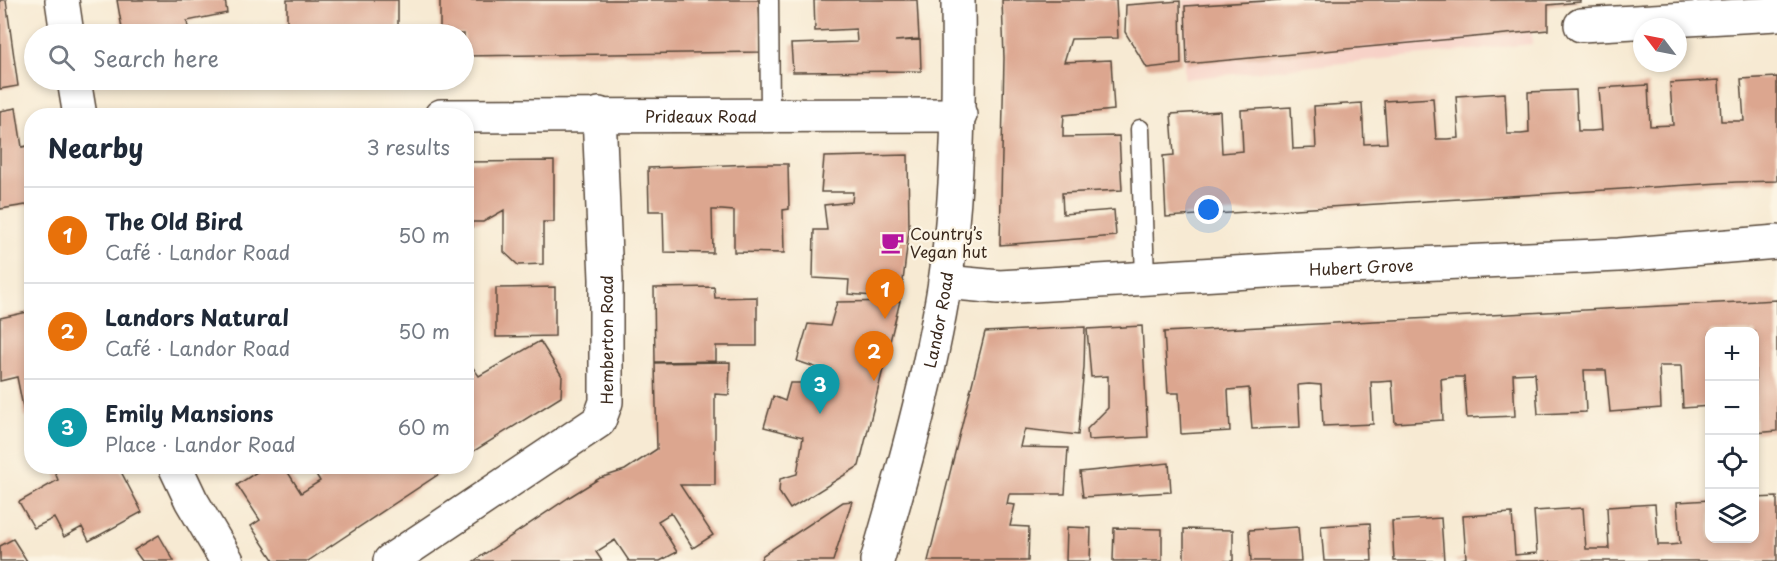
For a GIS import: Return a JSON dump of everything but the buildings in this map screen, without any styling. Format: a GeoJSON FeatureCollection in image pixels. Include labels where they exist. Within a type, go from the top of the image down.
{"type":"FeatureCollection","features":[{"type":"Feature","properties":{"kind":"street"},"geometry":{"type":"LineString","coordinates":[[62,0],[66,24]]}},
{"type":"Feature","properties":{"kind":"street","name":"Landor Road"},"geometry":{"type":"LineString","coordinates":[[877,561],[925,381],[945,282],[960,115],[958,0]]}},
{"type":"Feature","properties":{"kind":"street"},"geometry":{"type":"LineString","coordinates":[[1581,25],[1777,14]]}},
{"type":"Feature","properties":{"kind":"street"},"geometry":{"type":"LineString","coordinates":[[76,90],[79,108]]}},
{"type":"Feature","properties":{"kind":"street","name":"Prideaux Road"},"geometry":{"type":"LineString","coordinates":[[474,116],[770,113],[960,115]]}},
{"type":"Feature","properties":{"kind":"street","name":"Hemberton Road"},"geometry":{"type":"LineString","coordinates":[[390,561],[599,421],[606,402],[606,279],[599,114]]}},
{"type":"Feature","properties":{"kind":"street","name":"Hubert Grove"},"geometry":{"type":"LineString","coordinates":[[945,282],[999,287],[1619,255],[1777,243]]}},
{"type":"Feature","properties":{"kind":"street"},"geometry":{"type":"LineString","coordinates":[[179,474],[191,500],[227,561]]}},
{"type":"Feature","properties":{"kind":"lane"},"geometry":{"type":"LineString","coordinates":[[769,0],[770,113]]}},
{"type":"Feature","properties":{"kind":"lane"},"geometry":{"type":"LineString","coordinates":[[1140,129],[1146,278]]}},
{"type":"Feature","properties":{"kind":"shaded area"},"geometry":{"type":"Polygon","coordinates":[[[1184,0],[1530,0],[1532,44],[1184,79],[1184,0]]]}},
{"type":"Feature","properties":{"kind":"place","name":"Country’s Vegan hut"},"geometry":{"type":"Point","coordinates":[892,242]}},
{"type":"Feature","properties":{"kind":"place","name":"The Old Bird"},"geometry":{"type":"Point","coordinates":[885,319]}},
{"type":"Feature","properties":{"kind":"place","name":"Landors Natural"},"geometry":{"type":"Point","coordinates":[874,381]}},
{"type":"Feature","properties":{"kind":"place","name":"Emily Mansions"},"geometry":{"type":"Point","coordinates":[820,414]}}]}
